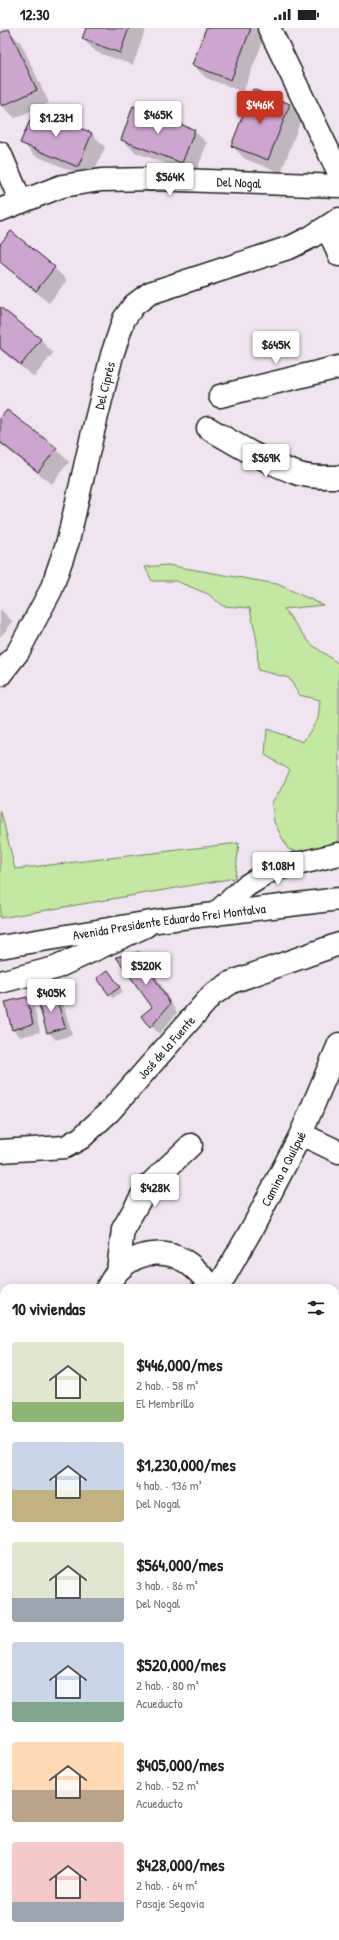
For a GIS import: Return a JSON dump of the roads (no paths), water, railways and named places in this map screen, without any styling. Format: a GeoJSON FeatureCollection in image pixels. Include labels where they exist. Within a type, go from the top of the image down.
{"type":"FeatureCollection","features":[{"type":"Feature","properties":{"kind":"street"},"geometry":{"type":"LineString","coordinates":[[269,28],[339,173]]}},
{"type":"Feature","properties":{"kind":"street"},"geometry":{"type":"LineString","coordinates":[[0,153],[21,202]]}},
{"type":"Feature","properties":{"kind":"street","name":"Del Nogal"},"geometry":{"type":"LineString","coordinates":[[0,210],[62,186],[101,180],[154,179],[339,186]]}},
{"type":"Feature","properties":{"kind":"street"},"geometry":{"type":"LineString","coordinates":[[332,224],[334,242],[339,255]]}},
{"type":"Feature","properties":{"kind":"street","name":"Del Ciprés"},"geometry":{"type":"LineString","coordinates":[[0,675],[18,652],[51,590],[68,541],[110,362],[124,319],[134,305],[150,293],[291,247],[332,224]]}},
{"type":"Feature","properties":{"kind":"street"},"geometry":{"type":"LineString","coordinates":[[220,396],[339,367]]}},
{"type":"Feature","properties":{"kind":"street"},"geometry":{"type":"LineString","coordinates":[[208,428],[270,462],[300,474],[319,478],[339,477]]}},
{"type":"Feature","properties":{"kind":"street"},"geometry":{"type":"LineString","coordinates":[[214,914],[246,886],[272,870],[339,854]]}},
{"type":"Feature","properties":{"kind":"street","name":"Avenida Presidente Eduardo Frei Montalva"},"geometry":{"type":"LineString","coordinates":[[0,947],[157,921],[339,899]]}},
{"type":"Feature","properties":{"kind":"street"},"geometry":{"type":"LineString","coordinates":[[0,982],[55,968],[157,921]]}},
{"type":"Feature","properties":{"kind":"street","name":"José de la Fuente"},"geometry":{"type":"LineString","coordinates":[[0,1151],[65,1147],[81,1138],[110,1111],[191,1018],[222,987],[232,982],[339,944]]}},
{"type":"Feature","properties":{"kind":"street","name":"Camino a Quilpué"},"geometry":{"type":"LineString","coordinates":[[220,1284],[254,1224],[301,1134],[339,1044]]}},
{"type":"Feature","properties":{"kind":"street"},"geometry":{"type":"LineString","coordinates":[[301,1134],[339,1152]]}},
{"type":"Feature","properties":{"kind":"street"},"geometry":{"type":"LineString","coordinates":[[113,1279],[123,1229],[147,1187],[191,1145]]}},
{"type":"Feature","properties":{"kind":"street"},"geometry":{"type":"LineString","coordinates":[[113,1279],[129,1261],[154,1253],[178,1257],[194,1267],[209,1284]]}}]}
